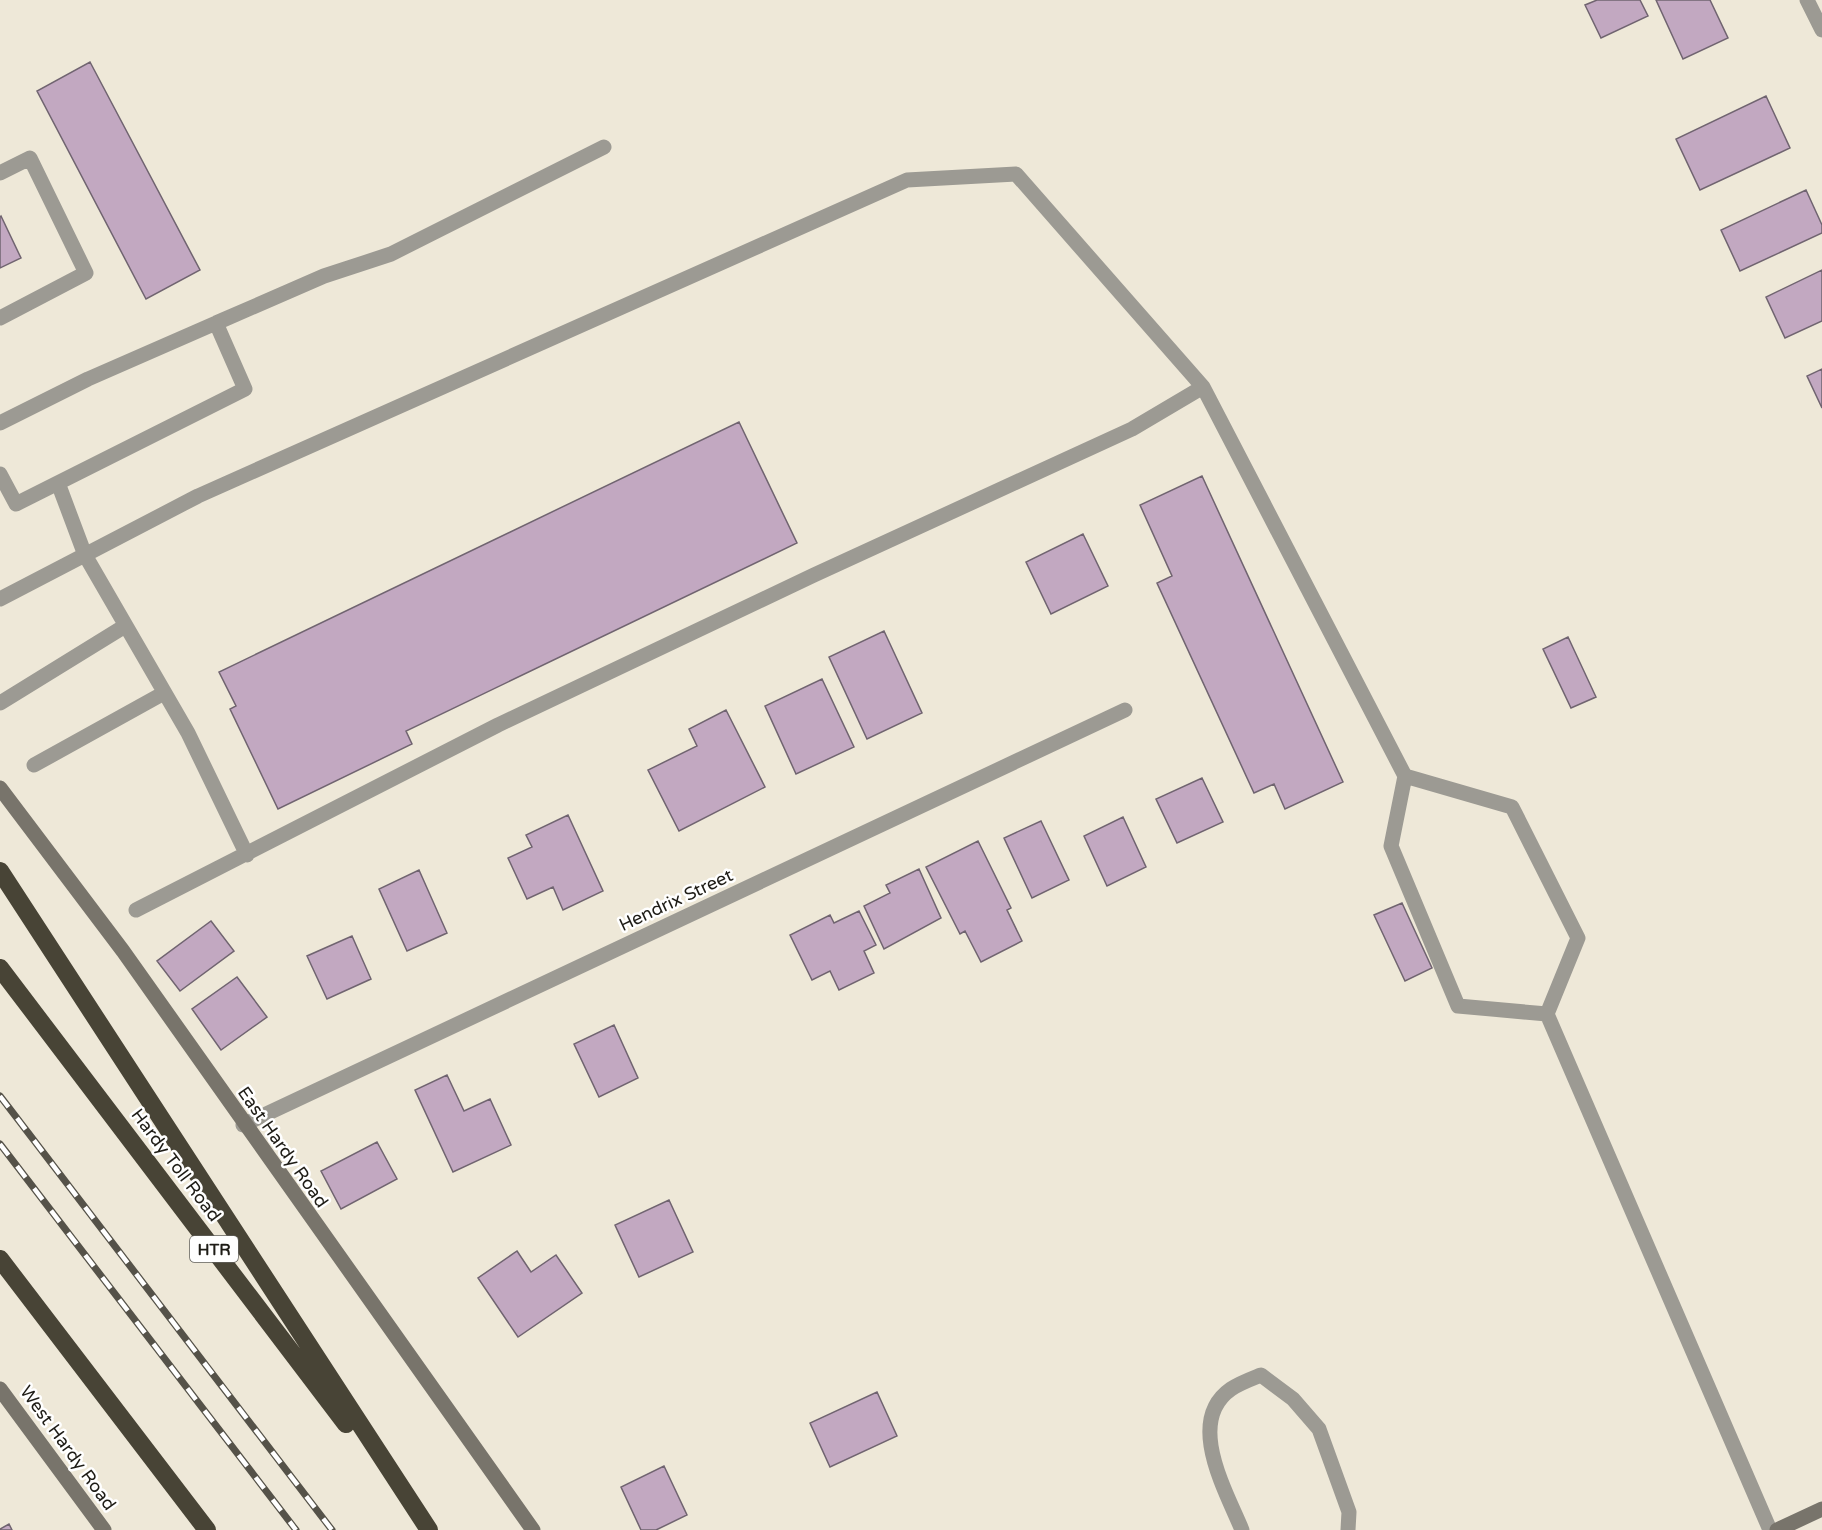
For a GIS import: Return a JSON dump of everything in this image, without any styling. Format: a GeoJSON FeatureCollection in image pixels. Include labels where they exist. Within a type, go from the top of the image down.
{"type":"FeatureCollection","features":[{"type":"Feature","properties":{"kind":"highway"},"geometry":{"type":"LineString","coordinates":[[0,871],[428,1530]]}},
{"type":"Feature","properties":{"kind":"highway","name":"Hardy Toll Road"},"geometry":{"type":"LineString","coordinates":[[0,968],[428,1530]]}},
{"type":"Feature","properties":{"kind":"highway"},"geometry":{"type":"LineString","coordinates":[[0,1259],[207,1530]]}},
{"type":"Feature","properties":{"kind":"main road","name":"East Hardy Road"},"geometry":{"type":"LineString","coordinates":[[0,788],[123,951],[243,1125],[533,1530]]}},
{"type":"Feature","properties":{"kind":"main road","name":"West Hardy Road"},"geometry":{"type":"LineString","coordinates":[[0,1389],[104,1530]]}},
{"type":"Feature","properties":{"kind":"main road"},"geometry":{"type":"LineString","coordinates":[[1777,1530],[1822,1509]]}},
{"type":"Feature","properties":{"kind":"street"},"geometry":{"type":"LineString","coordinates":[[1808,0],[1822,30]]}},
{"type":"Feature","properties":{"kind":"street"},"geometry":{"type":"LineString","coordinates":[[0,423],[88,379],[324,276],[391,254],[604,147]]}},
{"type":"Feature","properties":{"kind":"street"},"geometry":{"type":"LineString","coordinates":[[0,173],[30,158],[86,273],[0,318]]}},
{"type":"Feature","properties":{"kind":"street"},"geometry":{"type":"LineString","coordinates":[[0,599],[198,496],[907,180],[1016,174],[1203,387],[1405,776],[1391,846],[1458,1006],[1547,1014]]}},
{"type":"Feature","properties":{"kind":"street"},"geometry":{"type":"LineString","coordinates":[[0,474],[16,504],[245,389],[216,323]]}},
{"type":"Feature","properties":{"kind":"street"},"geometry":{"type":"LineString","coordinates":[[136,910],[508,720],[814,574],[1132,429],[1203,387]]}},
{"type":"Feature","properties":{"kind":"street"},"geometry":{"type":"LineString","coordinates":[[58,483],[85,555],[188,733],[247,855]]}},
{"type":"Feature","properties":{"kind":"street"},"geometry":{"type":"LineString","coordinates":[[0,703],[125,626]]}},
{"type":"Feature","properties":{"kind":"street"},"geometry":{"type":"LineString","coordinates":[[34,765],[164,693]]}},
{"type":"Feature","properties":{"kind":"street","name":"Hendrix Street"},"geometry":{"type":"LineString","coordinates":[[243,1125],[1125,710]]}},
{"type":"Feature","properties":{"kind":"street"},"geometry":{"type":"LineString","coordinates":[[1405,776],[1512,807],[1578,938],[1547,1014],[1770,1530]]}},
{"type":"Feature","properties":{"kind":"street"},"geometry":{"type":"LineString","coordinates":[[1242,1530],[1211,1453],[1210,1416],[1230,1390],[1261,1375],[1293,1399],[1319,1429],[1349,1512],[1348,1530]]}},
{"type":"Feature","properties":{"kind":"building"},"geometry":{"type":"Polygon","coordinates":[[[1597,0],[1640,0],[1648,16],[1601,38],[1585,5],[1597,0]]]}},
{"type":"Feature","properties":{"kind":"building"},"geometry":{"type":"Polygon","coordinates":[[[1656,0],[1710,0],[1728,38],[1683,59],[1656,0]]]}},
{"type":"Feature","properties":{"kind":"building"},"geometry":{"type":"Polygon","coordinates":[[[90,62],[200,270],[146,299],[37,91],[90,62]]]}},
{"type":"Feature","properties":{"kind":"building"},"geometry":{"type":"Polygon","coordinates":[[[1766,96],[1790,148],[1700,190],[1676,139],[1766,96]]]}},
{"type":"Feature","properties":{"kind":"building"},"geometry":{"type":"Polygon","coordinates":[[[1806,190],[1822,225],[1822,233],[1740,271],[1721,230],[1806,190]]]}},
{"type":"Feature","properties":{"kind":"building"},"geometry":{"type":"Polygon","coordinates":[[[0,217],[21,258],[0,268],[0,217]]]}},
{"type":"Feature","properties":{"kind":"building"},"geometry":{"type":"Polygon","coordinates":[[[1822,270],[1822,321],[1785,338],[1766,297],[1822,270]]]}},
{"type":"Feature","properties":{"kind":"building"},"geometry":{"type":"Polygon","coordinates":[[[1822,369],[1822,408],[1807,376],[1822,369]]]}},
{"type":"Feature","properties":{"kind":"building"},"geometry":{"type":"Polygon","coordinates":[[[739,422],[797,543],[406,731],[412,744],[278,809],[230,709],[236,706],[219,672],[739,422]]]}},
{"type":"Feature","properties":{"kind":"building"},"geometry":{"type":"Polygon","coordinates":[[[1202,476],[1343,782],[1285,809],[1274,784],[1254,793],[1157,583],[1172,576],[1140,505],[1202,476]]]}},
{"type":"Feature","properties":{"kind":"building"},"geometry":{"type":"Polygon","coordinates":[[[1083,534],[1108,586],[1051,614],[1026,562],[1083,534]]]}},
{"type":"Feature","properties":{"kind":"building"},"geometry":{"type":"Polygon","coordinates":[[[884,631],[922,713],[867,739],[829,657],[884,631]]]}},
{"type":"Feature","properties":{"kind":"building"},"geometry":{"type":"Polygon","coordinates":[[[1568,637],[1596,697],[1571,708],[1543,649],[1568,637]]]}},
{"type":"Feature","properties":{"kind":"building"},"geometry":{"type":"Polygon","coordinates":[[[822,679],[854,747],[796,774],[765,706],[822,679]]]}},
{"type":"Feature","properties":{"kind":"building"},"geometry":{"type":"Polygon","coordinates":[[[726,710],[765,787],[679,831],[648,770],[697,746],[689,729],[726,710]]]}},
{"type":"Feature","properties":{"kind":"building"},"geometry":{"type":"Polygon","coordinates":[[[1202,778],[1223,822],[1177,843],[1156,799],[1202,778]]]}},
{"type":"Feature","properties":{"kind":"building"},"geometry":{"type":"Polygon","coordinates":[[[568,815],[603,891],[563,910],[553,887],[527,899],[508,858],[532,847],[526,835],[568,815]]]}},
{"type":"Feature","properties":{"kind":"building"},"geometry":{"type":"Polygon","coordinates":[[[1123,817],[1146,867],[1107,886],[1084,836],[1123,817]]]}},
{"type":"Feature","properties":{"kind":"building"},"geometry":{"type":"Polygon","coordinates":[[[1041,821],[1069,880],[1032,898],[1004,838],[1041,821]]]}},
{"type":"Feature","properties":{"kind":"building"},"geometry":{"type":"Polygon","coordinates":[[[978,841],[1011,908],[1007,910],[1022,941],[981,962],[965,931],[960,934],[926,867],[978,841]]]}},
{"type":"Feature","properties":{"kind":"building"},"geometry":{"type":"Polygon","coordinates":[[[919,869],[941,918],[884,949],[864,906],[890,893],[886,885],[919,869]]]}},
{"type":"Feature","properties":{"kind":"building"},"geometry":{"type":"Polygon","coordinates":[[[419,870],[447,933],[407,951],[379,889],[419,870]]]}},
{"type":"Feature","properties":{"kind":"building"},"geometry":{"type":"Polygon","coordinates":[[[1402,903],[1432,968],[1405,981],[1374,915],[1402,903]]]}},
{"type":"Feature","properties":{"kind":"building"},"geometry":{"type":"Polygon","coordinates":[[[859,911],[876,945],[864,951],[874,973],[839,990],[830,971],[812,980],[790,935],[830,915],[834,923],[859,911]]]}},
{"type":"Feature","properties":{"kind":"building"},"geometry":{"type":"Polygon","coordinates":[[[211,921],[234,951],[180,991],[157,961],[211,921]]]}},
{"type":"Feature","properties":{"kind":"building"},"geometry":{"type":"Polygon","coordinates":[[[352,936],[371,979],[327,999],[307,956],[352,936]]]}},
{"type":"Feature","properties":{"kind":"building"},"geometry":{"type":"Polygon","coordinates":[[[237,977],[267,1017],[221,1050],[192,1009],[237,977]]]}},
{"type":"Feature","properties":{"kind":"building"},"geometry":{"type":"Polygon","coordinates":[[[614,1025],[638,1078],[599,1097],[574,1044],[614,1025]]]}},
{"type":"Feature","properties":{"kind":"building"},"geometry":{"type":"Polygon","coordinates":[[[447,1075],[464,1111],[490,1099],[511,1145],[453,1172],[415,1090],[447,1075]]]}},
{"type":"Feature","properties":{"kind":"building"},"geometry":{"type":"Polygon","coordinates":[[[377,1142],[397,1179],[341,1209],[321,1171],[377,1142]]]}},
{"type":"Feature","properties":{"kind":"building"},"geometry":{"type":"Polygon","coordinates":[[[669,1200],[693,1252],[639,1277],[615,1225],[669,1200]]]}},
{"type":"Feature","properties":{"kind":"building"},"geometry":{"type":"Polygon","coordinates":[[[517,1251],[531,1272],[556,1255],[582,1293],[518,1337],[478,1278],[517,1251]]]}},
{"type":"Feature","properties":{"kind":"building"},"geometry":{"type":"Polygon","coordinates":[[[877,1392],[897,1436],[830,1467],[810,1423],[877,1392]]]}},
{"type":"Feature","properties":{"kind":"building"},"geometry":{"type":"Polygon","coordinates":[[[664,1466],[687,1515],[656,1530],[641,1530],[621,1487],[664,1466]]]}},
{"type":"Feature","properties":{"kind":"building"},"geometry":{"type":"Polygon","coordinates":[[[9,1524],[12,1530],[0,1530],[0,1529],[9,1524]]]}},
{"type":"Feature","properties":{"kind":"railway"},"geometry":{"type":"LineString","coordinates":[[0,1096],[332,1530]]}},
{"type":"Feature","properties":{"kind":"railway"},"geometry":{"type":"LineString","coordinates":[[0,1144],[296,1530]]}}]}
